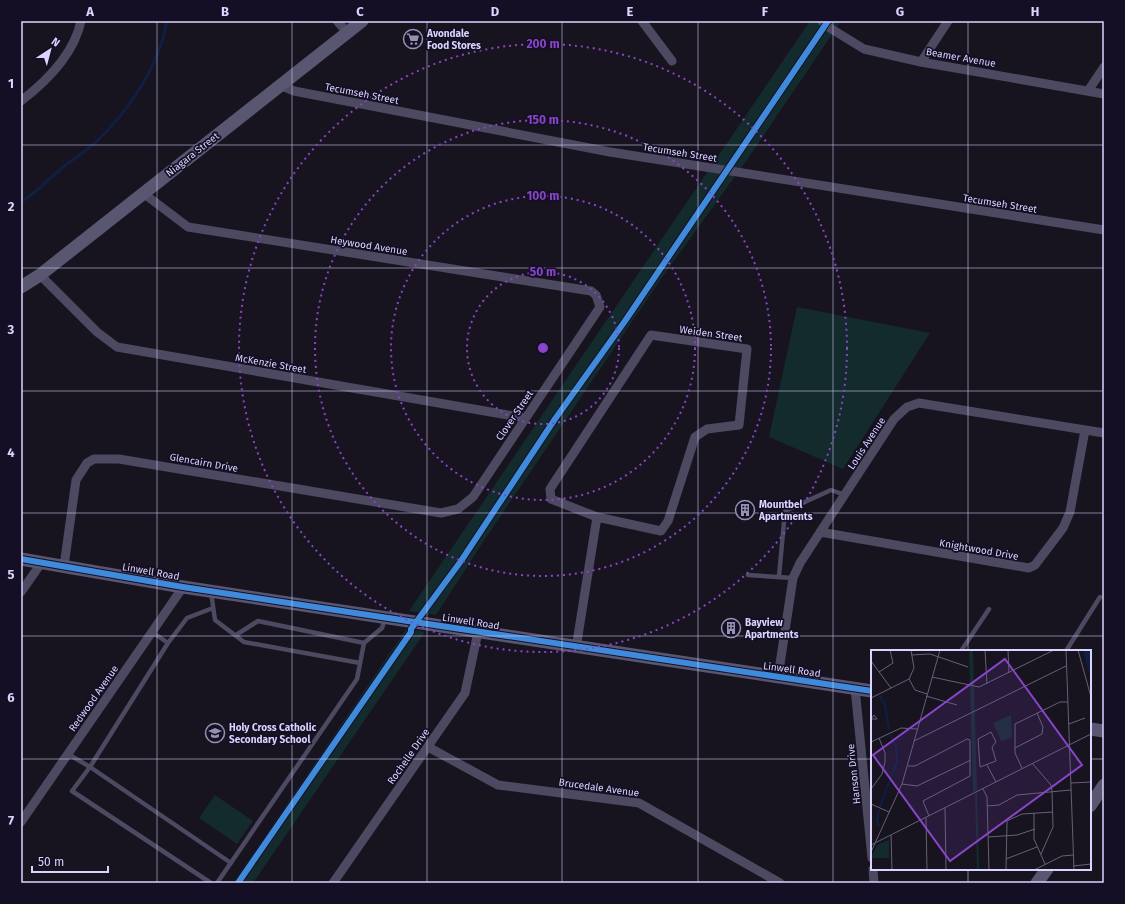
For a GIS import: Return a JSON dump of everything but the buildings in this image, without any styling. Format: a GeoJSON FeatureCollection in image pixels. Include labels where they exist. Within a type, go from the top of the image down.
{"type":"FeatureCollection","features":[{"type":"Feature","properties":{"kind":"main road","name":"Niagara Street"},"geometry":{"type":"LineString","coordinates":[[21,287],[40,275],[362,21]]}},
{"type":"Feature","properties":{"kind":"main road","name":"Linwell Road"},"geometry":{"type":"LineString","coordinates":[[21,559],[183,587],[576,648],[871,691]]}},
{"type":"Feature","properties":{"kind":"main road"},"geometry":{"type":"LineString","coordinates":[[1091,729],[1104,731]]}},
{"type":"Feature","properties":{"kind":"main road"},"geometry":{"type":"LineString","coordinates":[[1091,804],[1104,785]]}},
{"type":"Feature","properties":{"kind":"main road"},"geometry":{"type":"LineString","coordinates":[[1037,883],[1046,870]]}},
{"type":"Feature","properties":{"kind":"street"},"geometry":{"type":"LineString","coordinates":[[21,101],[38,87],[68,53],[78,35],[81,21]]}},
{"type":"Feature","properties":{"kind":"street"},"geometry":{"type":"LineString","coordinates":[[337,21],[347,32]]}},
{"type":"Feature","properties":{"kind":"street"},"geometry":{"type":"LineString","coordinates":[[642,21],[672,61]]}},
{"type":"Feature","properties":{"kind":"street","name":"Beamer Avenue"},"geometry":{"type":"LineString","coordinates":[[822,21],[825,25],[864,49],[922,62],[1104,94]]}},
{"type":"Feature","properties":{"kind":"street"},"geometry":{"type":"LineString","coordinates":[[922,62],[948,21]]}},
{"type":"Feature","properties":{"kind":"street"},"geometry":{"type":"LineString","coordinates":[[1088,91],[1104,67]]}},
{"type":"Feature","properties":{"kind":"street","name":"Tecumseh Street"},"geometry":{"type":"LineString","coordinates":[[280,85],[294,92],[610,152],[1104,230]]}},
{"type":"Feature","properties":{"kind":"street","name":"Heywood Avenue"},"geometry":{"type":"LineString","coordinates":[[143,193],[188,227],[591,291],[596,295],[597,299]]}},
{"type":"Feature","properties":{"kind":"street","name":"McKenzie Street"},"geometry":{"type":"LineString","coordinates":[[40,275],[97,332],[117,347],[525,418]]}},
{"type":"Feature","properties":{"kind":"street","name":"Clover Street"},"geometry":{"type":"LineString","coordinates":[[423,510],[441,513],[458,509],[473,497],[600,307],[597,299]]}},
{"type":"Feature","properties":{"kind":"street","name":"Weiden Street"},"geometry":{"type":"LineString","coordinates":[[651,335],[747,349],[739,425],[707,429],[695,437],[668,521],[660,531],[597,517],[551,499],[550,489],[651,335]]}},
{"type":"Feature","properties":{"kind":"street","name":"Louis Avenue"},"geometry":{"type":"LineString","coordinates":[[778,677],[793,578],[800,563],[894,419],[907,407],[919,403],[1104,433]]}},
{"type":"Feature","properties":{"kind":"street","name":"Knightwood Drive"},"geometry":{"type":"LineString","coordinates":[[820,532],[1029,568],[1035,565],[1063,528],[1070,512],[1085,430]]}},
{"type":"Feature","properties":{"kind":"street","name":"Glencairn Drive"},"geometry":{"type":"LineString","coordinates":[[64,566],[76,480],[87,463],[94,459],[119,459],[423,510]]}},
{"type":"Feature","properties":{"kind":"street"},"geometry":{"type":"LineString","coordinates":[[576,648],[597,517]]}},
{"type":"Feature","properties":{"kind":"street"},"geometry":{"type":"LineString","coordinates":[[21,592],[42,562]]}},
{"type":"Feature","properties":{"kind":"street","name":"Redwood Avenue"},"geometry":{"type":"LineString","coordinates":[[21,822],[183,587]]}},
{"type":"Feature","properties":{"kind":"street","name":"Rochelle Drive"},"geometry":{"type":"LineString","coordinates":[[333,883],[465,693],[478,632]]}},
{"type":"Feature","properties":{"kind":"street","name":"Hanson Drive"},"geometry":{"type":"LineString","coordinates":[[855,688],[871,848]]}},
{"type":"Feature","properties":{"kind":"street","name":"Brucedale Avenue"},"geometry":{"type":"LineString","coordinates":[[428,747],[498,785],[639,802],[780,883]]}},
{"type":"Feature","properties":{"kind":"street"},"geometry":{"type":"LineString","coordinates":[[873,870],[874,883]]}},
{"type":"Feature","properties":{"kind":"lane"},"geometry":{"type":"LineString","coordinates":[[779,576],[785,511],[831,490],[845,495]]}},
{"type":"Feature","properties":{"kind":"lane"},"geometry":{"type":"LineString","coordinates":[[748,575],[793,578]]}},
{"type":"Feature","properties":{"kind":"lane"},"geometry":{"type":"LineString","coordinates":[[211,591],[215,620],[244,642],[360,663]]}},
{"type":"Feature","properties":{"kind":"lane"},"geometry":{"type":"LineString","coordinates":[[1067,650],[1100,597]]}},
{"type":"Feature","properties":{"kind":"lane"},"geometry":{"type":"LineString","coordinates":[[211,883],[72,791],[90,767],[168,643],[187,618],[213,608]]}},
{"type":"Feature","properties":{"kind":"lane"},"geometry":{"type":"LineString","coordinates":[[962,650],[989,609]]}},
{"type":"Feature","properties":{"kind":"lane"},"geometry":{"type":"LineString","coordinates":[[218,883],[358,679],[364,643],[382,628],[385,618]]}},
{"type":"Feature","properties":{"kind":"lane"},"geometry":{"type":"LineString","coordinates":[[236,635],[258,621],[364,643]]}},
{"type":"Feature","properties":{"kind":"lane"},"geometry":{"type":"LineString","coordinates":[[152,632],[168,643]]}},
{"type":"Feature","properties":{"kind":"lane"},"geometry":{"type":"LineString","coordinates":[[68,754],[90,767],[231,863]]}},
{"type":"Feature","properties":{"kind":"green space"},"geometry":{"type":"Polygon","coordinates":[[[810,21],[841,21],[749,157],[663,276],[483,542],[436,615],[409,611],[810,21]]]}},
{"type":"Feature","properties":{"kind":"green space"},"geometry":{"type":"Polygon","coordinates":[[[797,307],[930,333],[843,469],[769,437],[797,307]]]}},
{"type":"Feature","properties":{"kind":"green space"},"geometry":{"type":"Polygon","coordinates":[[[407,628],[425,632],[253,883],[233,883],[407,628]]]}},
{"type":"Feature","properties":{"kind":"green space"},"geometry":{"type":"Polygon","coordinates":[[[215,795],[253,821],[237,844],[199,818],[215,795]]]}},
{"type":"Feature","properties":{"kind":"waterway"},"geometry":{"type":"LineString","coordinates":[[21,202],[38,190],[63,167],[95,143],[119,117],[131,102],[150,71],[163,38],[167,21]]}},
{"type":"Feature","properties":{"kind":"cycle path"},"geometry":{"type":"LineString","coordinates":[[238,883],[411,632],[411,629],[461,561],[555,419],[625,321],[828,21]]}},
{"type":"Feature","properties":{"kind":"cycle path"},"geometry":{"type":"LineString","coordinates":[[21,559],[183,587],[871,691]]}},
{"type":"Feature","properties":{"kind":"place","name":"Avondale Food Stores"},"geometry":{"type":"Point","coordinates":[413,39]}},
{"type":"Feature","properties":{"kind":"place","name":"Mountbel Apartments"},"geometry":{"type":"Point","coordinates":[745,510]}},
{"type":"Feature","properties":{"kind":"place","name":"Bayview Apartments"},"geometry":{"type":"Point","coordinates":[731,628]}},
{"type":"Feature","properties":{"kind":"place","name":"Holy Cross Catholic Secondary School"},"geometry":{"type":"Point","coordinates":[215,733]}}]}
